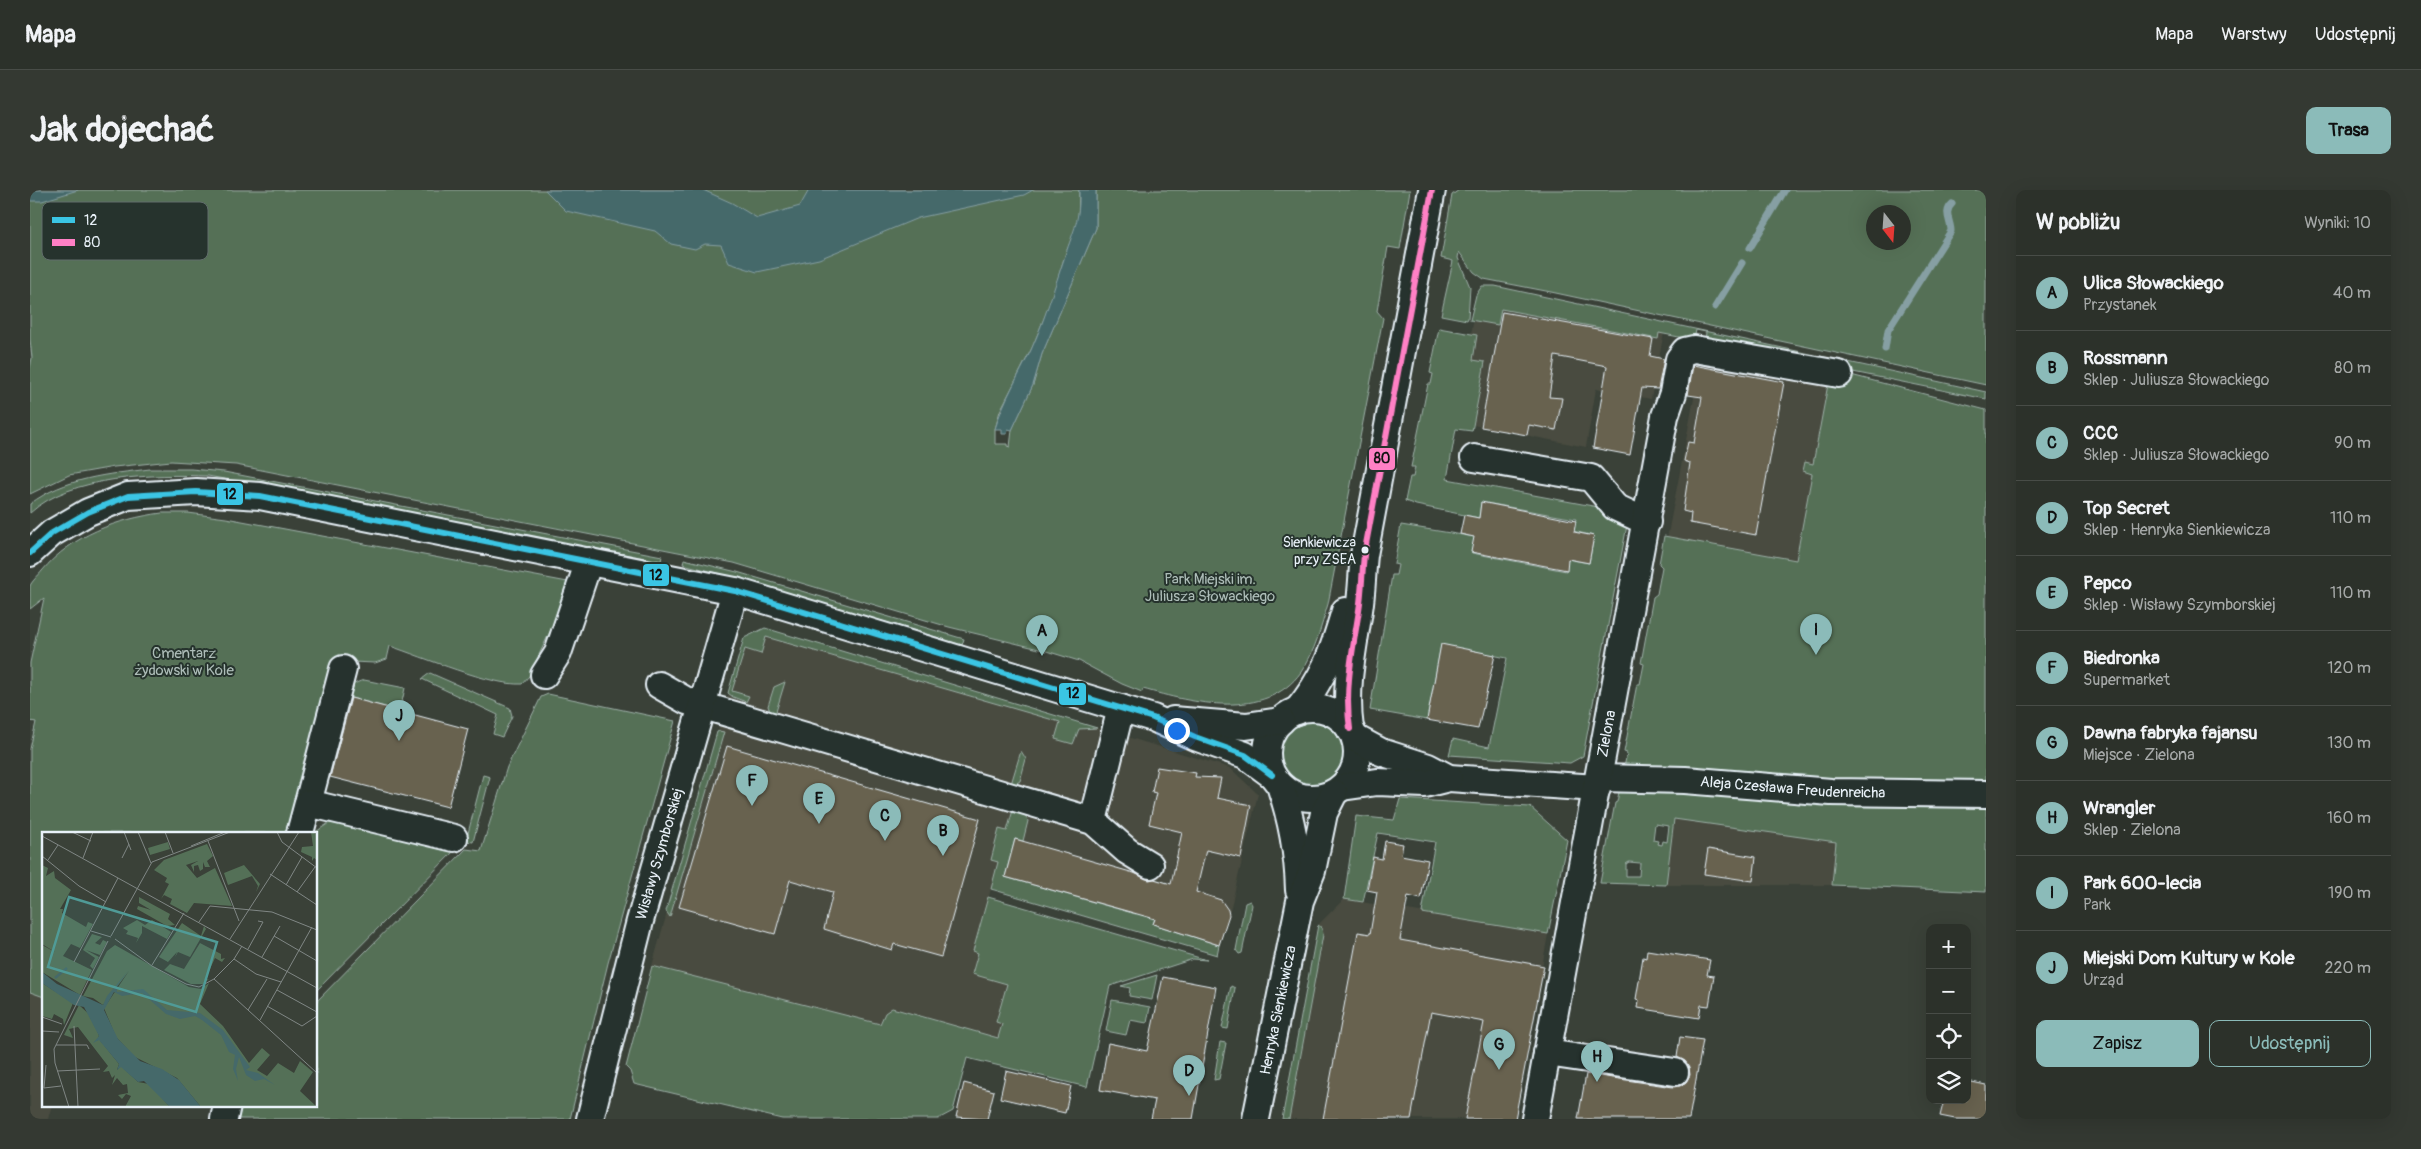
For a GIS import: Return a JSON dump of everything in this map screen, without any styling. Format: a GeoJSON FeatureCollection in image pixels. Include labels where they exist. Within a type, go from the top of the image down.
{"type":"FeatureCollection","features":[{"type":"Feature","properties":{"kind":"street"},"geometry":{"type":"LineString","coordinates":[[1338,790],[1354,770],[1357,754],[1347,700],[1348,674],[1360,607],[1364,555],[1432,190]]}},
{"type":"Feature","properties":{"kind":"street","name":"Zielona"},"geometry":{"type":"LineString","coordinates":[[1535,1119],[1647,522],[1665,416],[1673,393],[1680,359],[1685,351],[1694,349],[1839,374]]}},
{"type":"Feature","properties":{"kind":"street"},"geometry":{"type":"LineString","coordinates":[[1474,458],[1591,478],[1615,507],[1647,522]]}},
{"type":"Feature","properties":{"kind":"street"},"geometry":{"type":"LineString","coordinates":[[30,553],[52,533],[88,512],[128,496],[196,492],[260,496],[734,591],[1153,718],[1195,737],[1244,755],[1300,797],[1312,798],[1338,790],[1377,782],[1425,784],[1450,778]]}},
{"type":"Feature","properties":{"kind":"street"},"geometry":{"type":"LineString","coordinates":[[1276,780],[1268,761],[1267,746],[1272,732],[1312,692],[1326,668],[1364,555]]}},
{"type":"Feature","properties":{"kind":"street"},"geometry":{"type":"LineString","coordinates":[[544,675],[558,653],[589,561]]}},
{"type":"Feature","properties":{"kind":"street","name":"Wisławy Szymborskiej"},"geometry":{"type":"LineString","coordinates":[[590,1119],[640,921],[734,591]]}},
{"type":"Feature","properties":{"kind":"street"},"geometry":{"type":"LineString","coordinates":[[300,832],[343,670]]}},
{"type":"Feature","properties":{"kind":"street"},"geometry":{"type":"LineString","coordinates":[[658,686],[687,701],[1093,821],[1127,851],[1150,865]]}},
{"type":"Feature","properties":{"kind":"street"},"geometry":{"type":"LineString","coordinates":[[1093,821],[1121,708]]}},
{"type":"Feature","properties":{"kind":"street"},"geometry":{"type":"LineString","coordinates":[[1153,718],[1246,726],[1289,716],[1312,708],[1327,710],[1340,718],[1353,734],[1381,752],[1428,767],[1450,778]]}},
{"type":"Feature","properties":{"kind":"street","name":"Aleja Czesława Freudenreicha"},"geometry":{"type":"LineString","coordinates":[[1450,778],[1598,783],[1686,780],[1832,792],[1986,794]]}},
{"type":"Feature","properties":{"kind":"street","name":"Henryka Sienkiewicza"},"geometry":{"type":"LineString","coordinates":[[1276,780],[1289,812],[1295,841],[1300,901]]}},
{"type":"Feature","properties":{"kind":"street","name":"Henryka Sienkiewicza"},"geometry":{"type":"LineString","coordinates":[[1256,1119],[1300,901],[1312,871],[1324,813],[1338,790]]}},
{"type":"Feature","properties":{"kind":"street"},"geometry":{"type":"LineString","coordinates":[[308,804],[454,838]]}},
{"type":"Feature","properties":{"kind":"street"},"geometry":{"type":"LineString","coordinates":[[1547,1052],[1675,1072]]}},
{"type":"Feature","properties":{"kind":"street"},"geometry":{"type":"LineString","coordinates":[[224,1119],[227,1106]]}},
{"type":"Feature","properties":{"kind":"shaded area"},"geometry":{"type":"Polygon","coordinates":[[[1479,291],[1664,332],[1651,399],[1596,389],[1586,447],[1431,417],[1448,330],[1471,334],[1479,291]]]}},
{"type":"Feature","properties":{"kind":"shaded area"},"geometry":{"type":"Polygon","coordinates":[[[1705,341],[1847,374],[1804,565],[1667,539],[1705,341]]]}},
{"type":"Feature","properties":{"kind":"shaded area"},"geometry":{"type":"Polygon","coordinates":[[[765,628],[1230,768],[1258,794],[1229,915],[1217,955],[991,889],[973,951],[978,953],[972,974],[1008,983],[996,1021],[1002,1023],[998,1038],[892,1008],[885,1013],[880,1025],[652,966],[744,638],[765,628]]]}},
{"type":"Feature","properties":{"kind":"shaded area"},"geometry":{"type":"Polygon","coordinates":[[[1674,819],[1837,842],[1832,885],[1666,885],[1674,819]]]}},
{"type":"Feature","properties":{"kind":"shaded area"},"geometry":{"type":"Polygon","coordinates":[[[1344,899],[1548,934],[1515,1119],[1282,1119],[1318,925],[1344,899]]]}},
{"type":"Feature","properties":{"kind":"shaded area"},"geometry":{"type":"Polygon","coordinates":[[[30,992],[42,996],[42,1106],[52,1106],[48,1119],[30,1119],[30,992]]]}},
{"type":"Feature","properties":{"kind":"green space","name":"Park Miejski im. Juliusza Słowackiego"},"geometry":{"type":"Polygon","coordinates":[[[30,190],[1079,190],[1078,222],[1065,255],[1051,301],[1032,348],[1000,411],[995,429],[995,444],[1007,444],[1010,447],[1012,430],[1033,385],[1042,354],[1096,228],[1096,190],[1410,190],[1400,249],[1388,247],[1377,311],[1383,318],[1328,604],[1317,639],[1301,672],[1286,687],[1268,697],[1249,703],[1205,703],[1143,689],[1142,692],[1122,684],[1079,661],[1043,650],[949,627],[734,563],[236,465],[171,461],[114,467],[69,475],[30,494],[30,369],[32,358],[30,339],[30,190]]]}},
{"type":"Feature","properties":{"kind":"green space"},"geometry":{"type":"Polygon","coordinates":[[[1459,190],[1986,190],[1986,385],[1484,279],[1474,272],[1459,252],[1458,258],[1470,287],[1468,318],[1467,320],[1441,315],[1453,261],[1441,258],[1452,195],[1459,190]]]}},
{"type":"Feature","properties":{"kind":"green space"},"geometry":{"type":"Polygon","coordinates":[[[1482,286],[1495,286],[1986,392],[1986,399],[1705,342],[1706,332],[1696,330],[1694,340],[1659,333],[1658,339],[1501,309],[1498,325],[1470,320],[1476,295],[1482,286]]]}},
{"type":"Feature","properties":{"kind":"green space"},"geometry":{"type":"Polygon","coordinates":[[[1439,328],[1477,335],[1473,360],[1485,362],[1472,431],[1456,429],[1447,479],[1609,509],[1628,520],[1583,756],[1570,763],[1449,755],[1453,739],[1489,747],[1507,658],[1441,645],[1427,720],[1370,710],[1392,575],[1396,575],[1398,565],[1394,564],[1401,525],[1475,537],[1472,553],[1566,571],[1567,559],[1589,563],[1594,536],[1573,531],[1576,519],[1481,502],[1479,518],[1405,501],[1410,477],[1413,477],[1415,467],[1411,467],[1428,384],[1431,384],[1433,374],[1430,373],[1439,328]]]}},
{"type":"Feature","properties":{"kind":"green space"},"geometry":{"type":"Polygon","coordinates":[[[1847,374],[1986,410],[1986,892],[1832,885],[1836,842],[1674,819],[1666,885],[1600,883],[1615,803],[1617,802],[1627,753],[1624,752],[1637,684],[1640,684],[1644,664],[1641,663],[1653,597],[1657,594],[1662,567],[1659,564],[1664,536],[1796,560],[1812,474],[1803,471],[1805,462],[1813,464],[1829,379],[1847,374]],[[1655,824],[1653,840],[1658,841],[1657,844],[1662,845],[1663,841],[1667,842],[1669,826],[1655,824]],[[1629,862],[1626,864],[1626,876],[1639,876],[1640,863],[1629,862]]]}},
{"type":"Feature","properties":{"kind":"green space"},"geometry":{"type":"Polygon","coordinates":[[[150,469],[191,469],[224,472],[662,556],[661,561],[208,476],[114,479],[68,491],[47,500],[30,513],[30,504],[57,488],[103,475],[150,469]]]}},
{"type":"Feature","properties":{"kind":"green space","name":"Cmentarz żydowski w Kole"},"geometry":{"type":"Polygon","coordinates":[[[162,513],[188,513],[226,518],[573,583],[529,676],[522,684],[475,676],[390,646],[387,659],[375,663],[352,662],[293,832],[42,832],[42,996],[30,992],[30,749],[36,722],[30,721],[30,663],[44,598],[30,609],[30,586],[54,558],[81,538],[112,524],[162,513]]]}},
{"type":"Feature","properties":{"kind":"green space"},"geometry":{"type":"Polygon","coordinates":[[[684,559],[737,572],[964,639],[962,645],[737,578],[683,564],[684,559]]]}},
{"type":"Feature","properties":{"kind":"green space"},"geometry":{"type":"Polygon","coordinates":[[[765,628],[1097,728],[1079,729],[1073,744],[1055,739],[1060,722],[766,637],[761,654],[745,649],[732,691],[749,696],[746,702],[728,693],[744,638],[765,628]]]}},
{"type":"Feature","properties":{"kind":"green space"},"geometry":{"type":"Polygon","coordinates":[[[430,673],[510,708],[512,716],[502,737],[493,734],[498,715],[422,679],[430,673]]]}},
{"type":"Feature","properties":{"kind":"green space"},"geometry":{"type":"Polygon","coordinates":[[[364,680],[405,688],[400,711],[344,696],[347,690],[357,682],[364,680]]]}},
{"type":"Feature","properties":{"kind":"green space"},"geometry":{"type":"Polygon","coordinates":[[[785,682],[775,715],[771,714],[768,706],[774,687],[785,682]]]}},
{"type":"Feature","properties":{"kind":"green space"},"geometry":{"type":"Polygon","coordinates":[[[548,694],[675,721],[608,963],[570,1119],[238,1119],[242,1106],[318,1106],[318,1000],[466,849],[481,851],[507,767],[541,697],[548,694]]]}},
{"type":"Feature","properties":{"kind":"green space"},"geometry":{"type":"Polygon","coordinates":[[[1312,722],[1324,724],[1334,731],[1341,741],[1343,753],[1341,765],[1334,775],[1324,782],[1312,784],[1300,782],[1290,775],[1283,765],[1281,753],[1283,741],[1290,731],[1300,724],[1312,722]]]}},
{"type":"Feature","properties":{"kind":"green space"},"geometry":{"type":"Polygon","coordinates":[[[717,732],[724,732],[670,917],[666,911],[717,732]]]}},
{"type":"Feature","properties":{"kind":"green space"},"geometry":{"type":"Polygon","coordinates":[[[1021,751],[1026,759],[1020,781],[1013,785],[1011,784],[1021,751]]]}},
{"type":"Feature","properties":{"kind":"green space"},"geometry":{"type":"Polygon","coordinates":[[[483,775],[490,777],[473,842],[466,841],[483,775]]]}},
{"type":"Feature","properties":{"kind":"green space"},"geometry":{"type":"Polygon","coordinates":[[[1400,799],[1530,807],[1567,840],[1548,934],[1422,913],[1435,842],[1378,833],[1363,902],[1344,899],[1356,816],[1394,820],[1400,799]]]}},
{"type":"Feature","properties":{"kind":"green space"},"geometry":{"type":"Polygon","coordinates":[[[1013,810],[1024,813],[1028,821],[1023,841],[1015,839],[1005,877],[1136,914],[1148,877],[1167,883],[1153,924],[1219,945],[1217,955],[991,889],[998,862],[991,860],[999,829],[1007,831],[1013,810]]]}},
{"type":"Feature","properties":{"kind":"green space"},"geometry":{"type":"Polygon","coordinates":[[[329,823],[336,823],[458,847],[318,989],[318,832],[316,832],[329,823]]]}},
{"type":"Feature","properties":{"kind":"green space"},"geometry":{"type":"Polygon","coordinates":[[[988,897],[1207,960],[1193,959],[1110,986],[1087,1087],[967,1058],[953,1111],[938,1119],[782,1119],[634,1084],[630,1071],[626,1067],[652,966],[880,1024],[885,1013],[892,1008],[998,1038],[1002,1024],[996,1022],[1007,984],[972,974],[978,953],[973,951],[988,897]]]}},
{"type":"Feature","properties":{"kind":"green space"},"geometry":{"type":"Polygon","coordinates":[[[1250,901],[1252,905],[1242,953],[1239,954],[1236,950],[1245,903],[1250,901]]]}},
{"type":"Feature","properties":{"kind":"green space"},"geometry":{"type":"Polygon","coordinates":[[[1318,925],[1322,928],[1323,935],[1289,1119],[1282,1119],[1318,925]]]}},
{"type":"Feature","properties":{"kind":"green space"},"geometry":{"type":"Polygon","coordinates":[[[1157,975],[1152,1000],[1129,996],[1130,988],[1121,986],[1157,975]]]}},
{"type":"Feature","properties":{"kind":"green space"},"geometry":{"type":"Polygon","coordinates":[[[1231,986],[1235,988],[1228,1029],[1222,1028],[1231,986]]]}},
{"type":"Feature","properties":{"kind":"green space"},"geometry":{"type":"Polygon","coordinates":[[[1112,1000],[1150,1007],[1147,1023],[1130,1020],[1126,1035],[1106,1031],[1112,1000]]]}},
{"type":"Feature","properties":{"kind":"green space"},"geometry":{"type":"Polygon","coordinates":[[[1220,1042],[1226,1043],[1219,1079],[1214,1080],[1220,1042]]]}},
{"type":"Feature","properties":{"kind":"water"},"geometry":{"type":"Polygon","coordinates":[[[30,190],[78,190],[42,201],[30,201],[30,190]]]}},
{"type":"Feature","properties":{"kind":"water"},"geometry":{"type":"Polygon","coordinates":[[[545,190],[703,190],[732,203],[757,218],[800,206],[809,190],[1033,190],[1024,195],[918,218],[819,259],[757,272],[729,263],[721,245],[705,244],[695,249],[671,244],[655,231],[566,211],[545,190]]]}},
{"type":"Feature","properties":{"kind":"water"},"geometry":{"type":"Polygon","coordinates":[[[1079,190],[1096,190],[1096,228],[1042,354],[1033,385],[1012,430],[1008,429],[1007,434],[1002,434],[1002,429],[995,429],[998,419],[1036,338],[1049,303],[1076,224],[1079,190]]]}},
{"type":"Feature","properties":{"kind":"building"},"geometry":{"type":"Polygon","coordinates":[[[1502,312],[1653,339],[1650,356],[1664,359],[1658,389],[1642,388],[1630,455],[1593,448],[1607,366],[1555,356],[1549,397],[1562,398],[1556,430],[1529,425],[1527,435],[1481,427],[1502,312]]]}},
{"type":"Feature","properties":{"kind":"building"},"geometry":{"type":"Polygon","coordinates":[[[1693,365],[1784,382],[1756,535],[1690,523],[1691,513],[1683,511],[1690,463],[1684,461],[1688,442],[1694,443],[1702,397],[1688,395],[1693,365]]]}},
{"type":"Feature","properties":{"kind":"building"},"geometry":{"type":"Polygon","coordinates":[[[1481,502],[1576,521],[1574,532],[1594,536],[1589,563],[1568,559],[1567,570],[1471,552],[1474,537],[1460,534],[1464,515],[1479,518],[1481,502]]]}},
{"type":"Feature","properties":{"kind":"building"},"geometry":{"type":"Polygon","coordinates":[[[1441,644],[1495,655],[1478,729],[1427,720],[1441,644]]]}},
{"type":"Feature","properties":{"kind":"building"},"geometry":{"type":"Polygon","coordinates":[[[351,698],[468,729],[448,807],[330,777],[351,698]]]}},
{"type":"Feature","properties":{"kind":"building"},"geometry":{"type":"Polygon","coordinates":[[[727,746],[980,819],[941,957],[894,944],[892,950],[824,929],[833,892],[790,880],[775,934],[679,907],[727,746]]]}},
{"type":"Feature","properties":{"kind":"building"},"geometry":{"type":"Polygon","coordinates":[[[1157,767],[1196,773],[1195,777],[1221,778],[1217,798],[1251,805],[1241,858],[1206,850],[1196,892],[1221,900],[1228,910],[1229,915],[1219,945],[1153,924],[1155,919],[1005,877],[1015,839],[1134,873],[1149,880],[1154,879],[1171,884],[1182,832],[1149,824],[1156,793],[1152,792],[1157,767]]]}},
{"type":"Feature","properties":{"kind":"building"},"geometry":{"type":"Polygon","coordinates":[[[1385,841],[1403,844],[1401,855],[1428,860],[1421,899],[1408,896],[1400,940],[1544,966],[1515,1119],[1465,1119],[1484,1022],[1431,1012],[1411,1119],[1323,1119],[1358,932],[1370,934],[1377,892],[1367,890],[1373,857],[1382,859],[1385,841]]]}},
{"type":"Feature","properties":{"kind":"building"},"geometry":{"type":"Polygon","coordinates":[[[1708,849],[1756,857],[1753,881],[1704,874],[1708,849]]]}},
{"type":"Feature","properties":{"kind":"building"},"geometry":{"type":"Polygon","coordinates":[[[1647,950],[1710,960],[1707,975],[1714,976],[1709,1006],[1701,1005],[1699,1018],[1638,1008],[1639,1000],[1636,999],[1643,957],[1646,958],[1647,950]]]}},
{"type":"Feature","properties":{"kind":"building"},"geometry":{"type":"Polygon","coordinates":[[[1163,977],[1216,987],[1193,1119],[1151,1119],[1155,1100],[1100,1090],[1108,1043],[1147,1051],[1163,977]]]}},
{"type":"Feature","properties":{"kind":"building"},"geometry":{"type":"Polygon","coordinates":[[[1680,1037],[1703,1040],[1689,1119],[1578,1119],[1586,1074],[1673,1087],[1680,1086],[1686,1082],[1690,1075],[1689,1067],[1685,1061],[1677,1057],[1680,1037]]]}},
{"type":"Feature","properties":{"kind":"building"},"geometry":{"type":"Polygon","coordinates":[[[1006,1071],[1071,1086],[1065,1113],[1000,1098],[1006,1071]]]}},
{"type":"Feature","properties":{"kind":"building"},"geometry":{"type":"Polygon","coordinates":[[[1971,1082],[1986,1085],[1986,1119],[1955,1119],[1940,1116],[1943,1104],[1971,1104],[1971,1082]]]}},
{"type":"Feature","properties":{"kind":"building"},"geometry":{"type":"Polygon","coordinates":[[[964,1083],[994,1091],[987,1119],[956,1117],[964,1083]]]}},
{"type":"Feature","properties":{"kind":"waterway"},"geometry":{"type":"LineString","coordinates":[[1750,248],[1785,190]]}},
{"type":"Feature","properties":{"kind":"waterway"},"geometry":{"type":"LineString","coordinates":[[1885,349],[1888,330],[1951,231],[1948,210],[1952,204]]}},
{"type":"Feature","properties":{"kind":"waterway"},"geometry":{"type":"LineString","coordinates":[[1715,307],[1742,263]]}},
{"type":"Feature","properties":{"kind":"transit line","name":"80"},"geometry":{"type":"LineString","coordinates":[[1350,729],[1348,714],[1349,684],[1360,603],[1364,555],[1432,190]]}},
{"type":"Feature","properties":{"kind":"transit line","name":"12"},"geometry":{"type":"LineString","coordinates":[[30,553],[52,533],[88,512],[128,496],[196,492],[260,496],[735,591],[1153,718],[1195,737],[1245,755],[1272,775]]}},
{"type":"Feature","properties":{"kind":"place","name":"Sienkiewicza przy ZSEA"},"geometry":{"type":"Point","coordinates":[1365,550]}},
{"type":"Feature","properties":{"kind":"place","name":"Park 600-lecia"},"geometry":{"type":"Point","coordinates":[1816,655]}},
{"type":"Feature","properties":{"kind":"place","name":"Ulica Słowackiego"},"geometry":{"type":"Point","coordinates":[1042,656]}},
{"type":"Feature","properties":{"kind":"place","name":"Miejski Dom Kultury w Kole"},"geometry":{"type":"Point","coordinates":[399,741]}},
{"type":"Feature","properties":{"kind":"place","name":"Biedronka"},"geometry":{"type":"Point","coordinates":[752,806]}},
{"type":"Feature","properties":{"kind":"place","name":"Pepco"},"geometry":{"type":"Point","coordinates":[819,824]}},
{"type":"Feature","properties":{"kind":"place","name":"CCC"},"geometry":{"type":"Point","coordinates":[885,841]}},
{"type":"Feature","properties":{"kind":"place","name":"Rossmann"},"geometry":{"type":"Point","coordinates":[943,856]}},
{"type":"Feature","properties":{"kind":"place","name":"Dawna fabryka fajansu"},"geometry":{"type":"Point","coordinates":[1499,1070]}},
{"type":"Feature","properties":{"kind":"place","name":"Wrangler"},"geometry":{"type":"Point","coordinates":[1597,1082]}},
{"type":"Feature","properties":{"kind":"place","name":"Top Secret"},"geometry":{"type":"Point","coordinates":[1189,1096]}}]}
